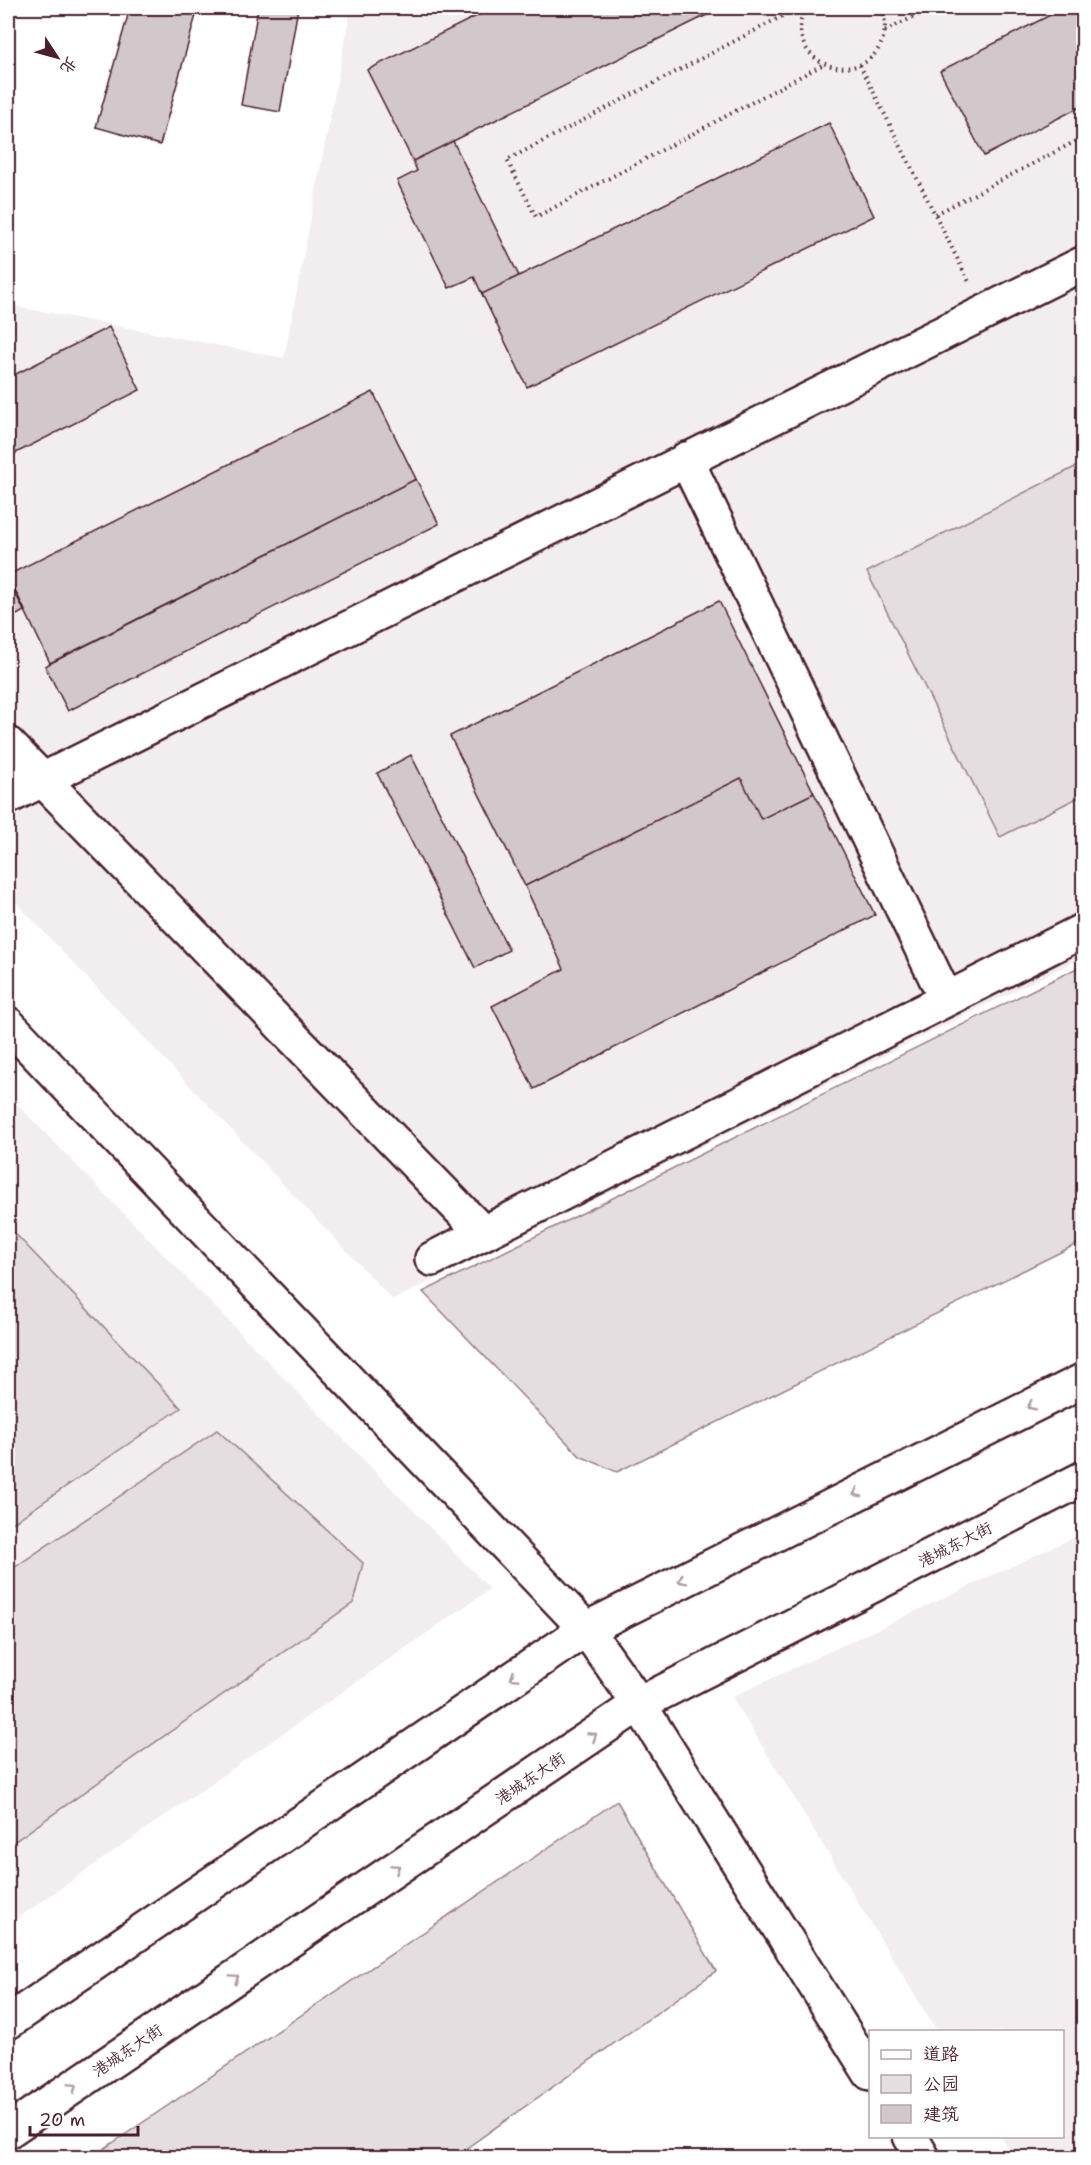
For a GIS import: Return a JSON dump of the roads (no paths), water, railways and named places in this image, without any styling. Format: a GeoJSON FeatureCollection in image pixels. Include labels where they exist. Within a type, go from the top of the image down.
{"type":"FeatureCollection","features":[{"type":"Feature","properties":{"kind":"main road"},"geometry":{"type":"LineString","coordinates":[[8,796],[1083,263]]}},
{"type":"Feature","properties":{"kind":"main road"},"geometry":{"type":"LineString","coordinates":[[686,459],[946,999]]}},
{"type":"Feature","properties":{"kind":"main road"},"geometry":{"type":"LineString","coordinates":[[8,744],[483,1233]]}},
{"type":"Feature","properties":{"kind":"main road"},"geometry":{"type":"LineString","coordinates":[[432,1259],[1083,930]]}},
{"type":"Feature","properties":{"kind":"main road"},"geometry":{"type":"LineString","coordinates":[[8,1024],[586,1629],[639,1704],[869,2071]]}},
{"type":"Feature","properties":{"kind":"main road"},"geometry":{"type":"LineString","coordinates":[[8,2022],[586,1629],[1083,1380]]}},
{"type":"Feature","properties":{"kind":"main road","name":"港城东大街"},"geometry":{"type":"LineString","coordinates":[[8,2131],[639,1704],[1083,1478]]}},
{"type":"Feature","properties":{"kind":"main road"},"geometry":{"type":"LineString","coordinates":[[911,2138],[923,2157]]}}]}
